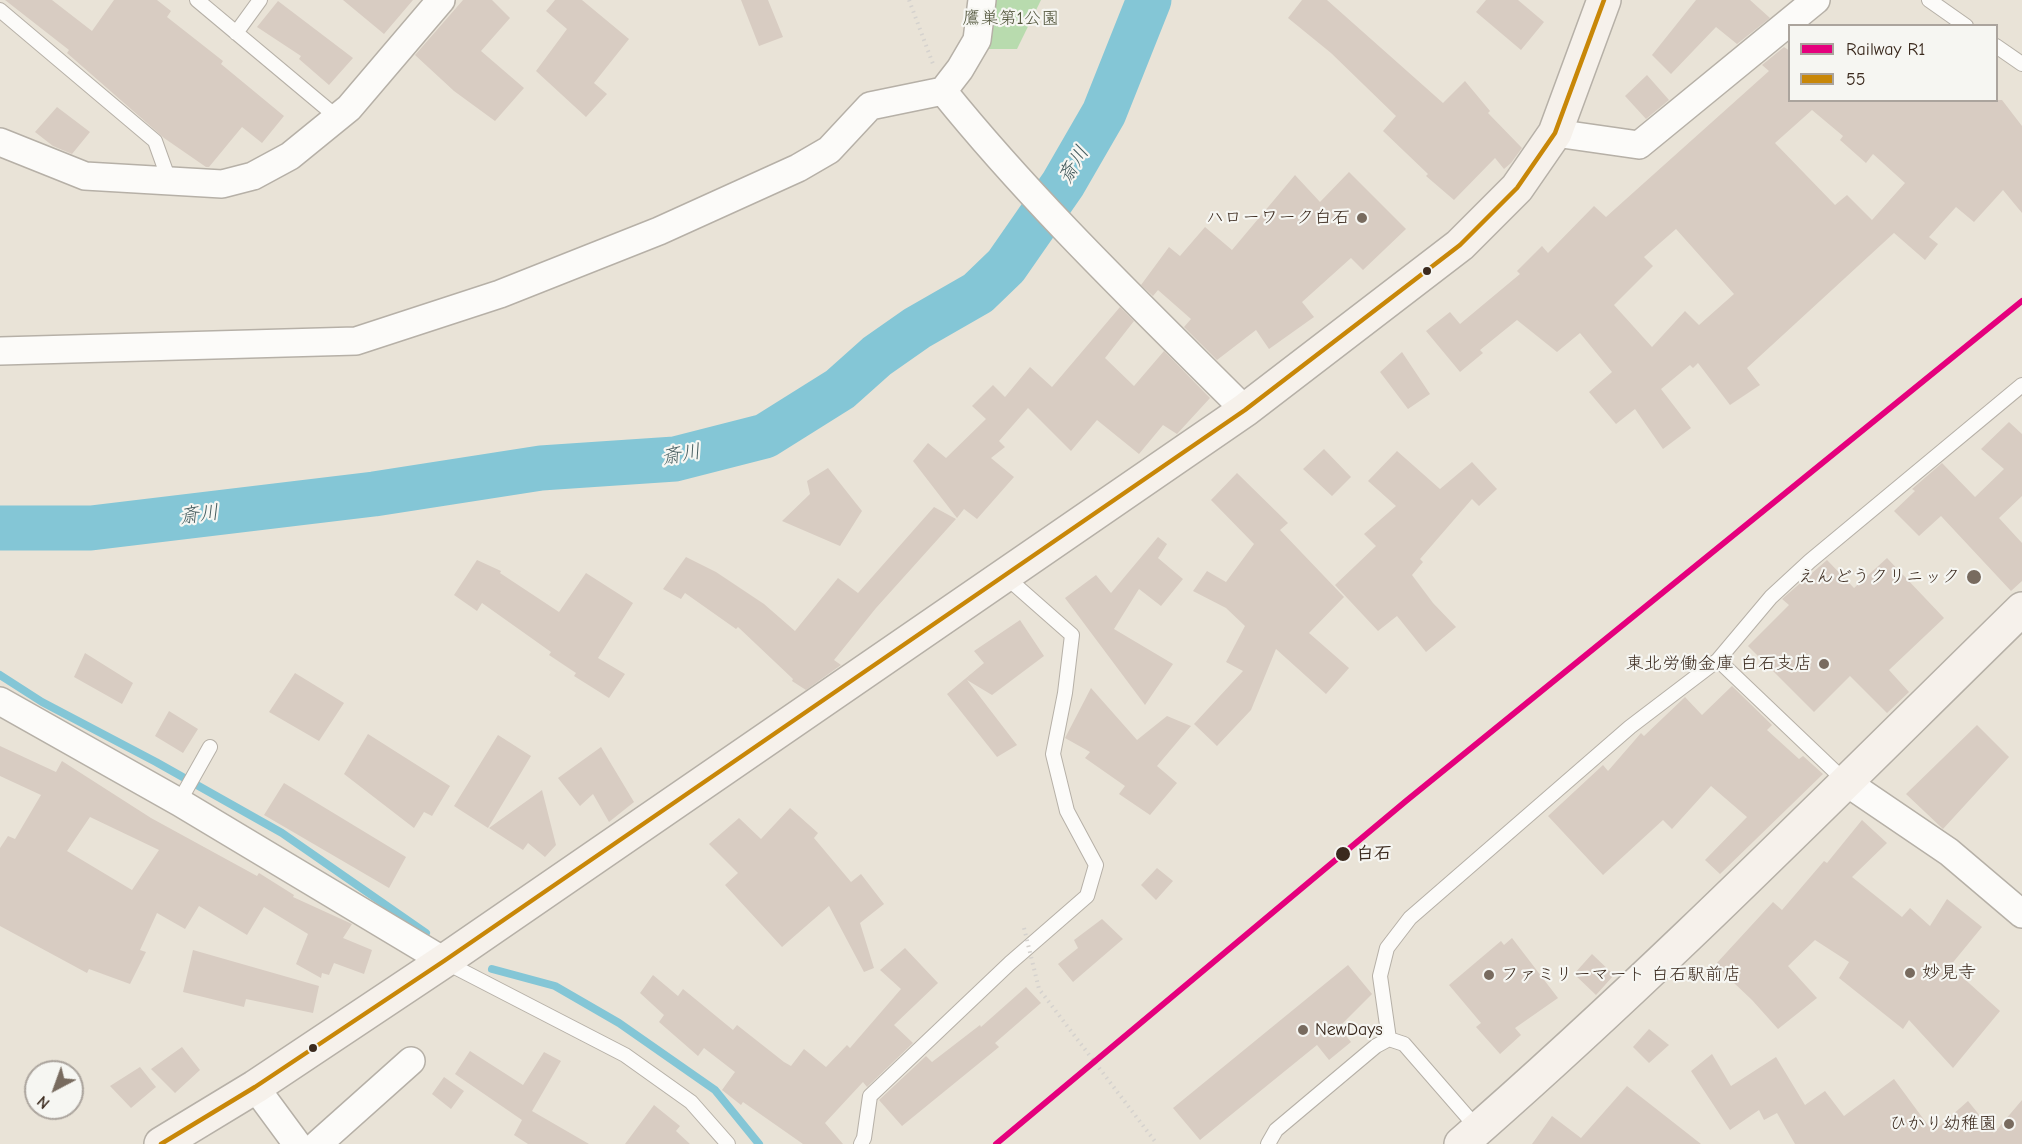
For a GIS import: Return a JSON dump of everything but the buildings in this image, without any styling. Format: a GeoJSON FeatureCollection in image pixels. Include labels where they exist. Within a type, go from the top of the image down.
{"type":"FeatureCollection","features":[{"type":"Feature","properties":{"kind":"street"},"geometry":{"type":"LineString","coordinates":[[0,142],[85,176],[222,184],[253,176],[290,156],[338,118],[441,0]]}},
{"type":"Feature","properties":{"kind":"street"},"geometry":{"type":"LineString","coordinates":[[0,351],[356,341],[500,294],[658,231],[798,168],[829,150],[870,106],[943,91],[960,69],[977,39],[982,0]]}},
{"type":"Feature","properties":{"kind":"street"},"geometry":{"type":"LineString","coordinates":[[161,1144],[255,1087],[444,961],[1245,410],[1460,245],[1517,188],[1555,133],[1604,0]]}},
{"type":"Feature","properties":{"kind":"street"},"geometry":{"type":"LineString","coordinates":[[1555,133],[1639,145],[1816,0]]}},
{"type":"Feature","properties":{"kind":"street"},"geometry":{"type":"LineString","coordinates":[[943,91],[976,132],[1099,264],[1245,410]]}},
{"type":"Feature","properties":{"kind":"street"},"geometry":{"type":"LineString","coordinates":[[1470,1137],[1549,1068],[1729,899],[2022,609]]}},
{"type":"Feature","properties":{"kind":"street"},"geometry":{"type":"LineString","coordinates":[[0,701],[179,802],[444,961]]}},
{"type":"Feature","properties":{"kind":"street"},"geometry":{"type":"LineString","coordinates":[[1846,782],[1949,852],[2022,915]]}},
{"type":"Feature","properties":{"kind":"street"},"geometry":{"type":"LineString","coordinates":[[318,1144],[411,1061]]}},
{"type":"Feature","properties":{"kind":"street"},"geometry":{"type":"LineString","coordinates":[[255,1087],[297,1144]]}},
{"type":"Feature","properties":{"kind":"lane"},"geometry":{"type":"LineString","coordinates":[[197,0],[338,118]]}},
{"type":"Feature","properties":{"kind":"lane"},"geometry":{"type":"LineString","coordinates":[[236,33],[260,0]]}},
{"type":"Feature","properties":{"kind":"lane"},"geometry":{"type":"LineString","coordinates":[[1929,0],[1963,24]]}},
{"type":"Feature","properties":{"kind":"lane"},"geometry":{"type":"LineString","coordinates":[[0,10],[155,141],[169,180]]}},
{"type":"Feature","properties":{"kind":"lane"},"geometry":{"type":"LineString","coordinates":[[1998,47],[2022,64]]}},
{"type":"Feature","properties":{"kind":"lane"},"geometry":{"type":"LineString","coordinates":[[1389,1039],[1380,976],[1387,948],[1410,918],[1630,727],[1718,660],[1771,597],[1810,561],[2022,386]]}},
{"type":"Feature","properties":{"kind":"lane"},"geometry":{"type":"LineString","coordinates":[[861,1144],[864,1138],[870,1096],[1002,971],[1087,896],[1096,866],[1067,811],[1053,754],[1065,693],[1072,635],[1005,576]]}},
{"type":"Feature","properties":{"kind":"lane"},"geometry":{"type":"LineString","coordinates":[[1718,660],[1846,782]]}},
{"type":"Feature","properties":{"kind":"lane"},"geometry":{"type":"LineString","coordinates":[[179,802],[210,747]]}},
{"type":"Feature","properties":{"kind":"lane"},"geometry":{"type":"LineString","coordinates":[[444,961],[625,1055],[691,1102],[728,1144]]}},
{"type":"Feature","properties":{"kind":"lane"},"geometry":{"type":"LineString","coordinates":[[1268,1144],[1276,1130],[1376,1046],[1389,1039],[1404,1044],[1470,1137]]}},
{"type":"Feature","properties":{"kind":"path"},"geometry":{"type":"LineString","coordinates":[[909,0],[943,91]]}},
{"type":"Feature","properties":{"kind":"path"},"geometry":{"type":"LineString","coordinates":[[1024,928],[1040,989],[1157,1144]]}},
{"type":"Feature","properties":{"kind":"green space","name":"鷹巣第1公園"},"geometry":{"type":"Polygon","coordinates":[[[994,0],[1041,0],[1017,49],[989,49],[994,0]]]}},
{"type":"Feature","properties":{"kind":"waterway","name":"斎川"},"geometry":{"type":"LineString","coordinates":[[0,528],[91,528],[374,494],[541,468],[675,459],[765,436],[840,389],[877,356],[917,328],[978,293],[1006,266],[1063,184],[1104,113],[1149,0]]}},
{"type":"Feature","properties":{"kind":"waterway"},"geometry":{"type":"LineString","coordinates":[[0,675],[42,702],[156,762],[282,833],[426,933]]}},
{"type":"Feature","properties":{"kind":"waterway"},"geometry":{"type":"LineString","coordinates":[[492,969],[555,986],[619,1023],[715,1090],[759,1144]]}},
{"type":"Feature","properties":{"kind":"rail line","name":"R1"},"geometry":{"type":"LineString","coordinates":[[996,1144],[1406,801],[2022,301]]}},
{"type":"Feature","properties":{"kind":"transit line","name":"55"},"geometry":{"type":"LineString","coordinates":[[161,1144],[255,1087],[444,961],[1245,410],[1460,245],[1517,188],[1555,133],[1604,0]]}},
{"type":"Feature","properties":{"kind":"place","name":"ハローワーク白石"},"geometry":{"type":"Point","coordinates":[1362,218]}},
{"type":"Feature","properties":{"kind":"place","name":"えんどうクリニック"},"geometry":{"type":"Point","coordinates":[1974,577]}},
{"type":"Feature","properties":{"kind":"place","name":"東北労働金庫 白石支店"},"geometry":{"type":"Point","coordinates":[1824,664]}},
{"type":"Feature","properties":{"kind":"place","name":"白石"},"geometry":{"type":"Point","coordinates":[1343,854]}},
{"type":"Feature","properties":{"kind":"place","name":"妙見寺"},"geometry":{"type":"Point","coordinates":[1910,973]}},
{"type":"Feature","properties":{"kind":"place","name":"ファミリーマート 白石駅前店"},"geometry":{"type":"Point","coordinates":[1489,975]}},
{"type":"Feature","properties":{"kind":"place","name":"NewDays"},"geometry":{"type":"Point","coordinates":[1303,1030]}},
{"type":"Feature","properties":{"kind":"place","name":"ひかり幼稚園"},"geometry":{"type":"Point","coordinates":[2009,1124]}}]}
